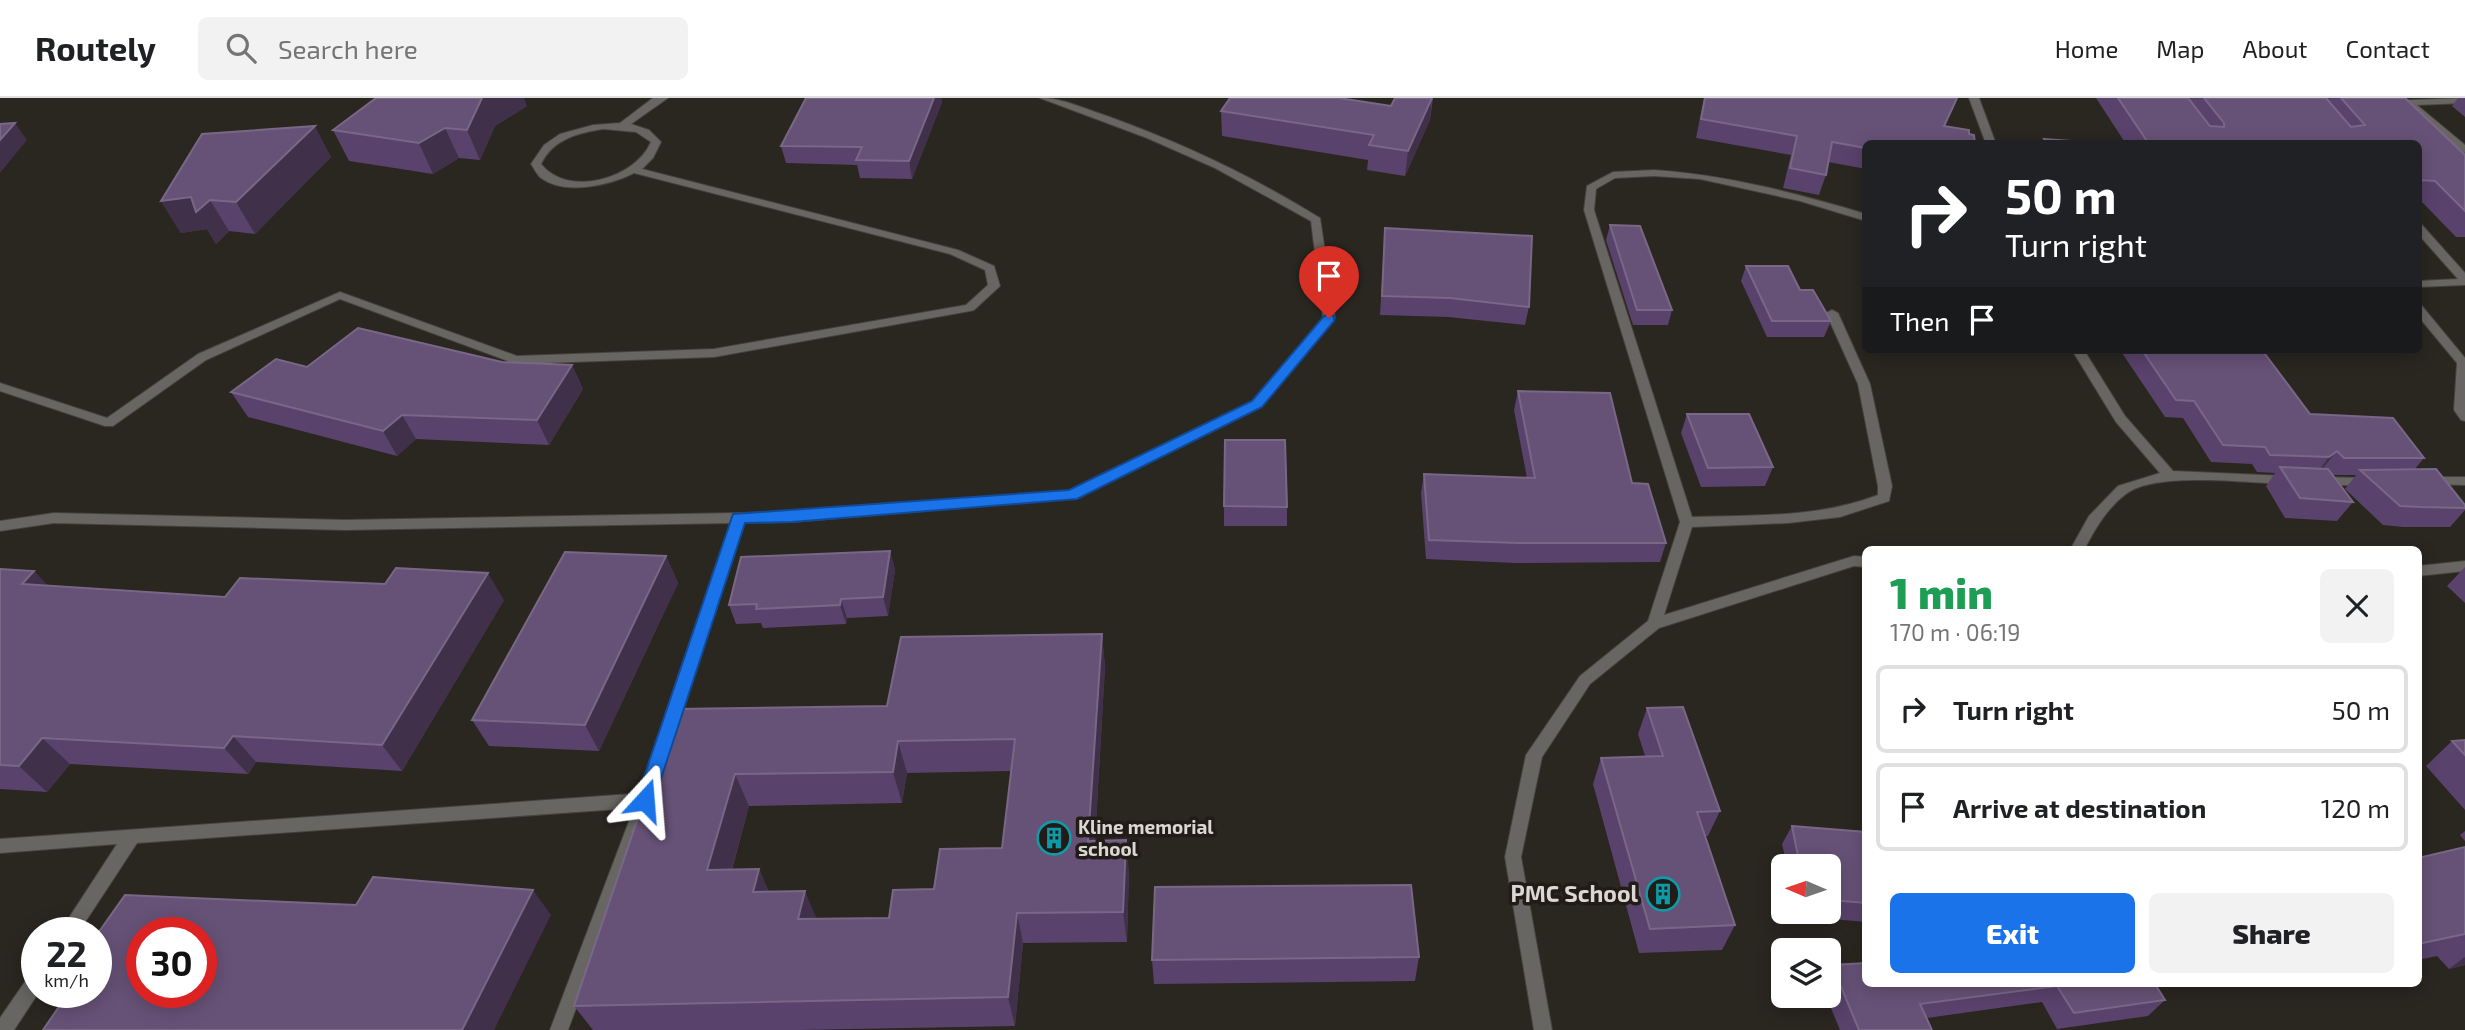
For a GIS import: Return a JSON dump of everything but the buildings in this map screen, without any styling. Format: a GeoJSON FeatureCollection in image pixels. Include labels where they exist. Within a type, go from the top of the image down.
{"type":"FeatureCollection","features":[{"type":"Feature","properties":{"kind":"street"},"geometry":{"type":"LineString","coordinates":[[623,125],[656,100],[663,98]]}},
{"type":"Feature","properties":{"kind":"street"},"geometry":{"type":"LineString","coordinates":[[0,526],[54,518],[345,525],[792,517],[1071,495],[1257,404],[1329,318],[1316,220],[1270,190],[1126,124],[1045,98]]}},
{"type":"Feature","properties":{"kind":"street"},"geometry":{"type":"LineString","coordinates":[[1975,98],[1990,140]]}},
{"type":"Feature","properties":{"kind":"street"},"geometry":{"type":"LineString","coordinates":[[2404,100],[2465,100]]}},
{"type":"Feature","properties":{"kind":"street"},"geometry":{"type":"LineString","coordinates":[[2404,100],[2465,150]]}},
{"type":"Feature","properties":{"kind":"street"},"geometry":{"type":"LineString","coordinates":[[623,125],[651,134],[656,142],[655,152],[635,170],[599,182],[571,183],[548,179],[539,172],[536,164],[539,154],[565,136],[603,126],[623,125]]}},
{"type":"Feature","properties":{"kind":"street"},"geometry":{"type":"LineString","coordinates":[[0,387],[109,423],[202,357],[340,295],[516,360],[715,353],[970,308],[994,286],[990,268],[954,252],[635,170]]}},
{"type":"Feature","properties":{"kind":"street"},"geometry":{"type":"LineString","coordinates":[[1654,624],[1687,522],[1589,209],[1591,188],[1613,175],[1654,173],[1700,176],[1802,198],[1862,217]]}},
{"type":"Feature","properties":{"kind":"street"},"geometry":{"type":"LineString","coordinates":[[2422,232],[2465,281]]}},
{"type":"Feature","properties":{"kind":"street"},"geometry":{"type":"LineString","coordinates":[[2422,284],[2465,281]]}},
{"type":"Feature","properties":{"kind":"street"},"geometry":{"type":"LineString","coordinates":[[1687,522],[1806,516],[1871,504],[1884,498],[1885,486],[1864,384],[1832,313]]}},
{"type":"Feature","properties":{"kind":"street"},"geometry":{"type":"LineString","coordinates":[[2422,313],[2463,363],[2460,410],[2465,417]]}},
{"type":"Feature","properties":{"kind":"street"},"geometry":{"type":"LineString","coordinates":[[2080,354],[2120,419],[2169,475]]}},
{"type":"Feature","properties":{"kind":"street"},"geometry":{"type":"LineString","coordinates":[[2079,546],[2094,519],[2123,489],[2169,475],[2376,482]]}},
{"type":"Feature","properties":{"kind":"street"},"geometry":{"type":"LineString","coordinates":[[2414,481],[2465,481]]}},
{"type":"Feature","properties":{"kind":"street"},"geometry":{"type":"LineString","coordinates":[[667,736],[739,518]]}},
{"type":"Feature","properties":{"kind":"street"},"geometry":{"type":"LineString","coordinates":[[1543,1030],[1514,857],[1534,755],[1584,680],[1654,624],[1854,561],[1862,562]]}},
{"type":"Feature","properties":{"kind":"street"},"geometry":{"type":"LineString","coordinates":[[2422,571],[2465,566]]}},
{"type":"Feature","properties":{"kind":"street"},"geometry":{"type":"LineString","coordinates":[[0,846],[647,793],[559,1030]]}},
{"type":"Feature","properties":{"kind":"street"},"geometry":{"type":"LineString","coordinates":[[79,917],[132,836]]}},
{"type":"Feature","properties":{"kind":"street"},"geometry":{"type":"LineString","coordinates":[[3,1030],[21,1003]]}},
{"type":"Feature","properties":{"kind":"place","name":"Kline memorial school"},"geometry":{"type":"Point","coordinates":[1054,838]}},
{"type":"Feature","properties":{"kind":"place","name":"PMC School"},"geometry":{"type":"Point","coordinates":[1663,894]}},
{"type":"Feature","properties":{"kind":"route"},"geometry":{"type":"LineString","coordinates":[[645,800],[739,518],[792,517],[1071,495],[1257,404],[1329,318]]}}]}
